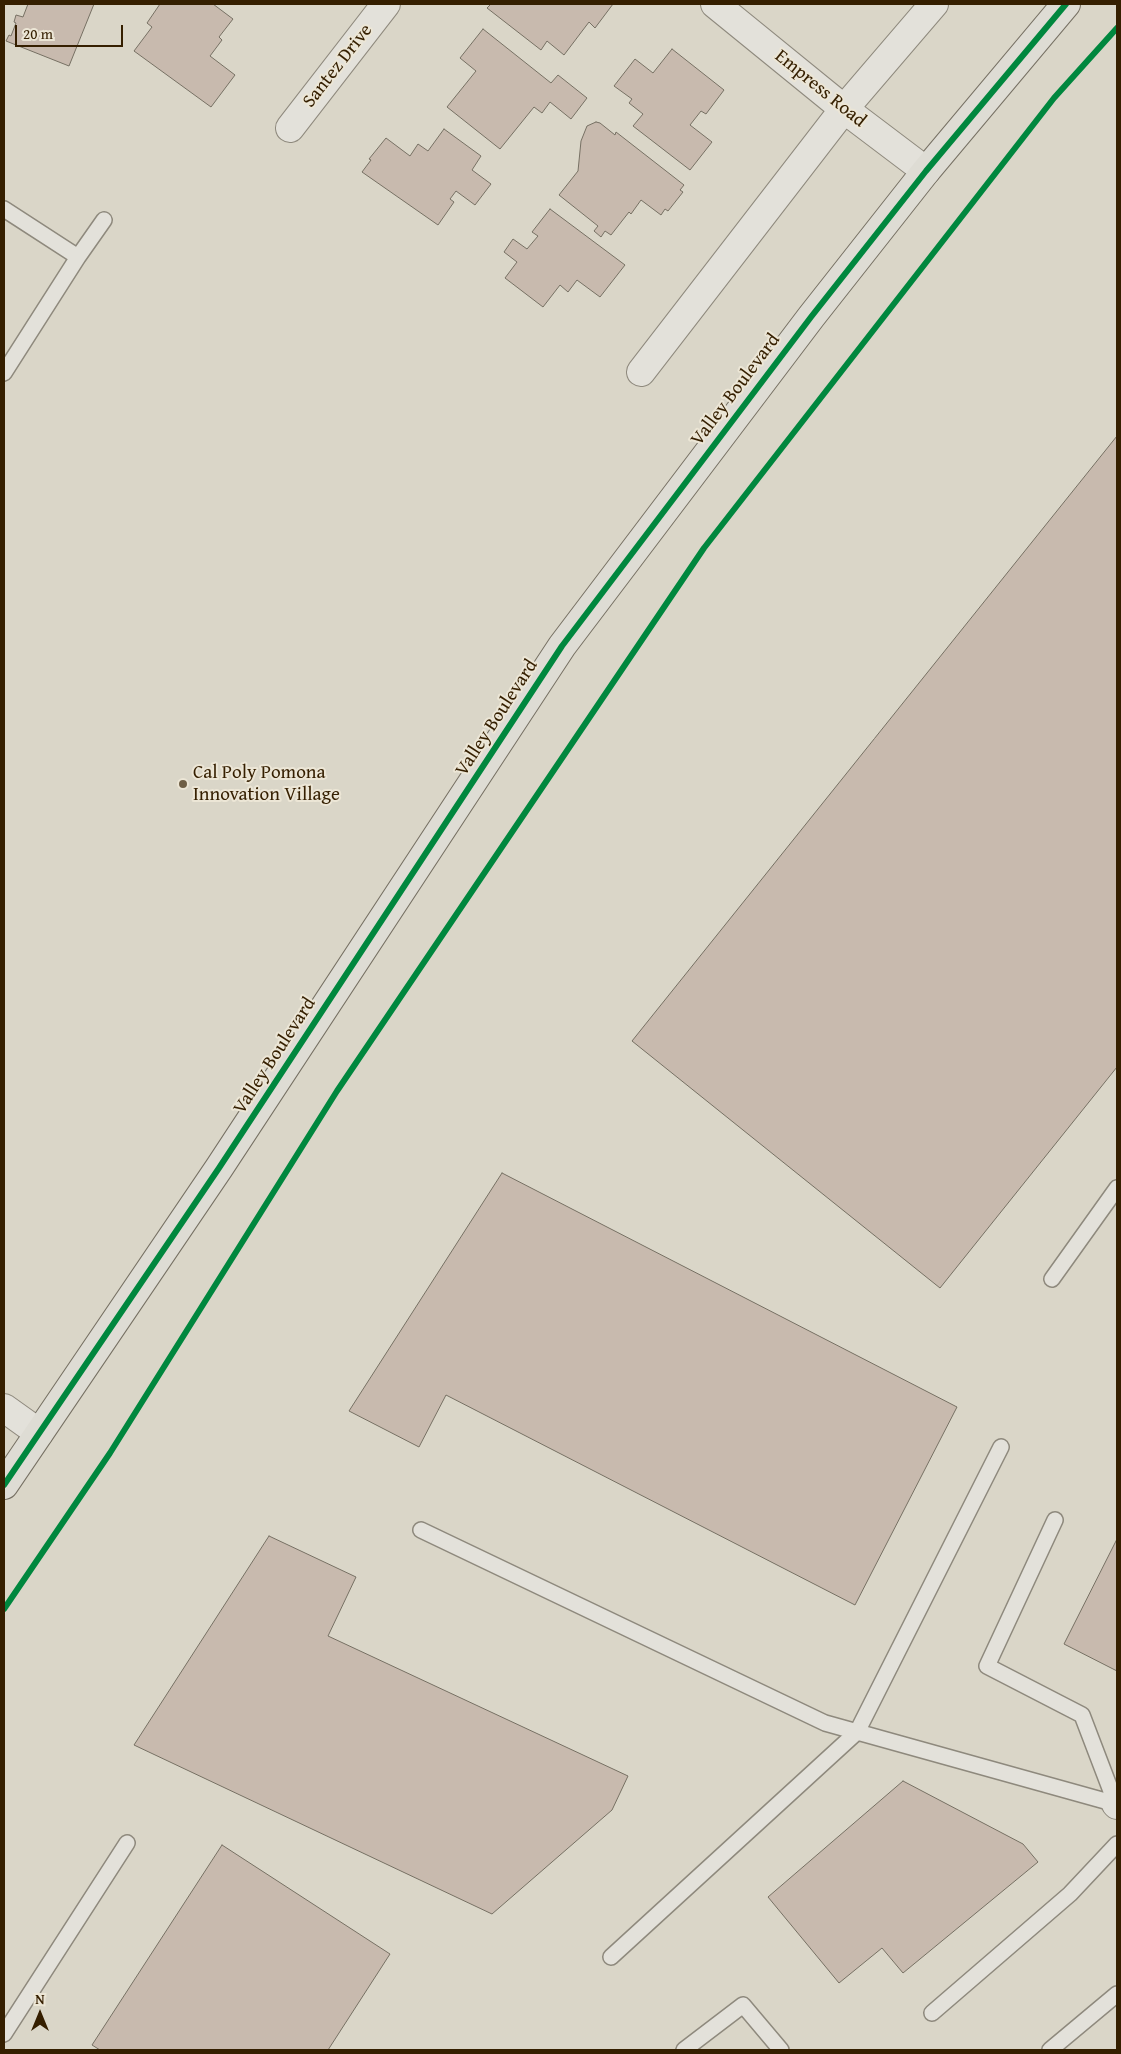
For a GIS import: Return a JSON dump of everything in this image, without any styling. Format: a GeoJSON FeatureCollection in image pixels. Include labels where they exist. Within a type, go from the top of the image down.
{"type":"FeatureCollection","features":[{"type":"Feature","properties":{"kind":"main road","name":"Valley Boulevard"},"geometry":{"type":"LineString","coordinates":[[4,1485],[219,1168],[562,646],[811,317],[926,171],[1066,4]]}},
{"type":"Feature","properties":{"kind":"street","name":"Santez Drive"},"geometry":{"type":"LineString","coordinates":[[290,128],[386,4]]}},
{"type":"Feature","properties":{"kind":"street","name":"Empress Road"},"geometry":{"type":"LineString","coordinates":[[715,4],[844,109],[926,171]]}},
{"type":"Feature","properties":{"kind":"street"},"geometry":{"type":"LineString","coordinates":[[641,372],[844,109],[934,4]]}},
{"type":"Feature","properties":{"kind":"street"},"geometry":{"type":"LineString","coordinates":[[4,1408],[40,1433]]}},
{"type":"Feature","properties":{"kind":"lane"},"geometry":{"type":"LineString","coordinates":[[4,209],[78,257]]}},
{"type":"Feature","properties":{"kind":"lane"},"geometry":{"type":"LineString","coordinates":[[4,373],[78,257],[104,220]]}},
{"type":"Feature","properties":{"kind":"lane"},"geometry":{"type":"LineString","coordinates":[[1052,1279],[1117,1188]]}},
{"type":"Feature","properties":{"kind":"lane"},"geometry":{"type":"LineString","coordinates":[[611,1957],[857,1732],[1002,1447]]}},
{"type":"Feature","properties":{"kind":"lane"},"geometry":{"type":"LineString","coordinates":[[1055,1520],[987,1666],[1082,1715],[1117,1804]]}},
{"type":"Feature","properties":{"kind":"lane"},"geometry":{"type":"LineString","coordinates":[[421,1530],[825,1723],[1117,1804]]}},
{"type":"Feature","properties":{"kind":"lane"},"geometry":{"type":"LineString","coordinates":[[4,2034],[127,1844]]}},
{"type":"Feature","properties":{"kind":"lane"},"geometry":{"type":"LineString","coordinates":[[932,2013],[1070,1894],[1117,1844]]}},
{"type":"Feature","properties":{"kind":"lane"},"geometry":{"type":"LineString","coordinates":[[1050,2050],[1117,1994]]}},
{"type":"Feature","properties":{"kind":"lane"},"geometry":{"type":"LineString","coordinates":[[684,2050],[743,2005],[781,2050]]}},
{"type":"Feature","properties":{"kind":"building"},"geometry":{"type":"Polygon","coordinates":[[[28,4],[94,4],[69,66],[6,41],[9,35],[11,36],[16,23],[14,22],[16,15],[23,17],[28,4]]]}},
{"type":"Feature","properties":{"kind":"building"},"geometry":{"type":"Polygon","coordinates":[[[160,4],[213,4],[233,19],[219,37],[222,40],[210,56],[235,75],[211,107],[134,51],[152,27],[147,23],[160,4]]]}},
{"type":"Feature","properties":{"kind":"building"},"geometry":{"type":"Polygon","coordinates":[[[491,4],[613,4],[595,28],[589,22],[564,55],[547,41],[541,50],[487,8],[491,4]]]}},
{"type":"Feature","properties":{"kind":"building"},"geometry":{"type":"Polygon","coordinates":[[[483,29],[551,83],[558,75],[587,98],[571,119],[550,102],[542,113],[534,107],[500,149],[447,107],[476,71],[460,58],[483,29]]]}},
{"type":"Feature","properties":{"kind":"building"},"geometry":{"type":"Polygon","coordinates":[[[672,49],[724,90],[706,114],[701,111],[690,125],[712,142],[690,170],[633,126],[643,114],[629,103],[632,99],[614,86],[635,59],[653,73],[672,49]]]}},
{"type":"Feature","properties":{"kind":"building"},"geometry":{"type":"Polygon","coordinates":[[[596,122],[615,135],[616,132],[684,185],[680,190],[683,192],[668,211],[665,209],[661,215],[641,200],[631,214],[629,212],[611,235],[605,231],[601,237],[594,231],[598,226],[559,195],[578,171],[581,141],[587,126],[596,122]]]}},
{"type":"Feature","properties":{"kind":"building"},"geometry":{"type":"Polygon","coordinates":[[[444,129],[481,156],[472,170],[491,184],[475,205],[456,191],[450,199],[454,202],[438,225],[362,172],[371,160],[369,159],[386,138],[410,156],[418,144],[428,151],[444,129]]]}},
{"type":"Feature","properties":{"kind":"building"},"geometry":{"type":"Polygon","coordinates":[[[550,209],[625,265],[600,297],[577,280],[568,292],[560,285],[543,307],[505,278],[517,262],[504,252],[513,239],[527,249],[538,236],[532,232],[550,209]]]}},
{"type":"Feature","properties":{"kind":"building"},"geometry":{"type":"Polygon","coordinates":[[[1117,436],[1117,1067],[940,1288],[632,1041],[1117,436]]]}},
{"type":"Feature","properties":{"kind":"building"},"geometry":{"type":"Polygon","coordinates":[[[502,1173],[957,1407],[855,1605],[446,1395],[419,1447],[349,1411],[502,1173]]]}},
{"type":"Feature","properties":{"kind":"building"},"geometry":{"type":"Polygon","coordinates":[[[269,1536],[356,1577],[328,1636],[628,1776],[612,1810],[492,1914],[134,1745],[269,1536]]]}},
{"type":"Feature","properties":{"kind":"building"},"geometry":{"type":"Polygon","coordinates":[[[1117,1539],[1117,1671],[1064,1644],[1117,1539]]]}},
{"type":"Feature","properties":{"kind":"building"},"geometry":{"type":"Polygon","coordinates":[[[903,1781],[1023,1844],[1038,1862],[903,1973],[882,1948],[839,1983],[768,1897],[903,1781]]]}},
{"type":"Feature","properties":{"kind":"building"},"geometry":{"type":"Polygon","coordinates":[[[222,1845],[390,1954],[328,2050],[100,2050],[92,2045],[222,1845]]]}},
{"type":"Feature","properties":{"kind":"cycle path"},"geometry":{"type":"LineString","coordinates":[[4,1485],[219,1168],[562,646],[811,317],[926,171],[1066,4]]}},
{"type":"Feature","properties":{"kind":"cycle path"},"geometry":{"type":"LineString","coordinates":[[4,1609],[110,1453],[337,1091],[704,548],[1054,98],[1117,28]]}},
{"type":"Feature","properties":{"kind":"place","name":"Cal Poly Pomona Innovation Village"},"geometry":{"type":"Point","coordinates":[183,784]}}]}
